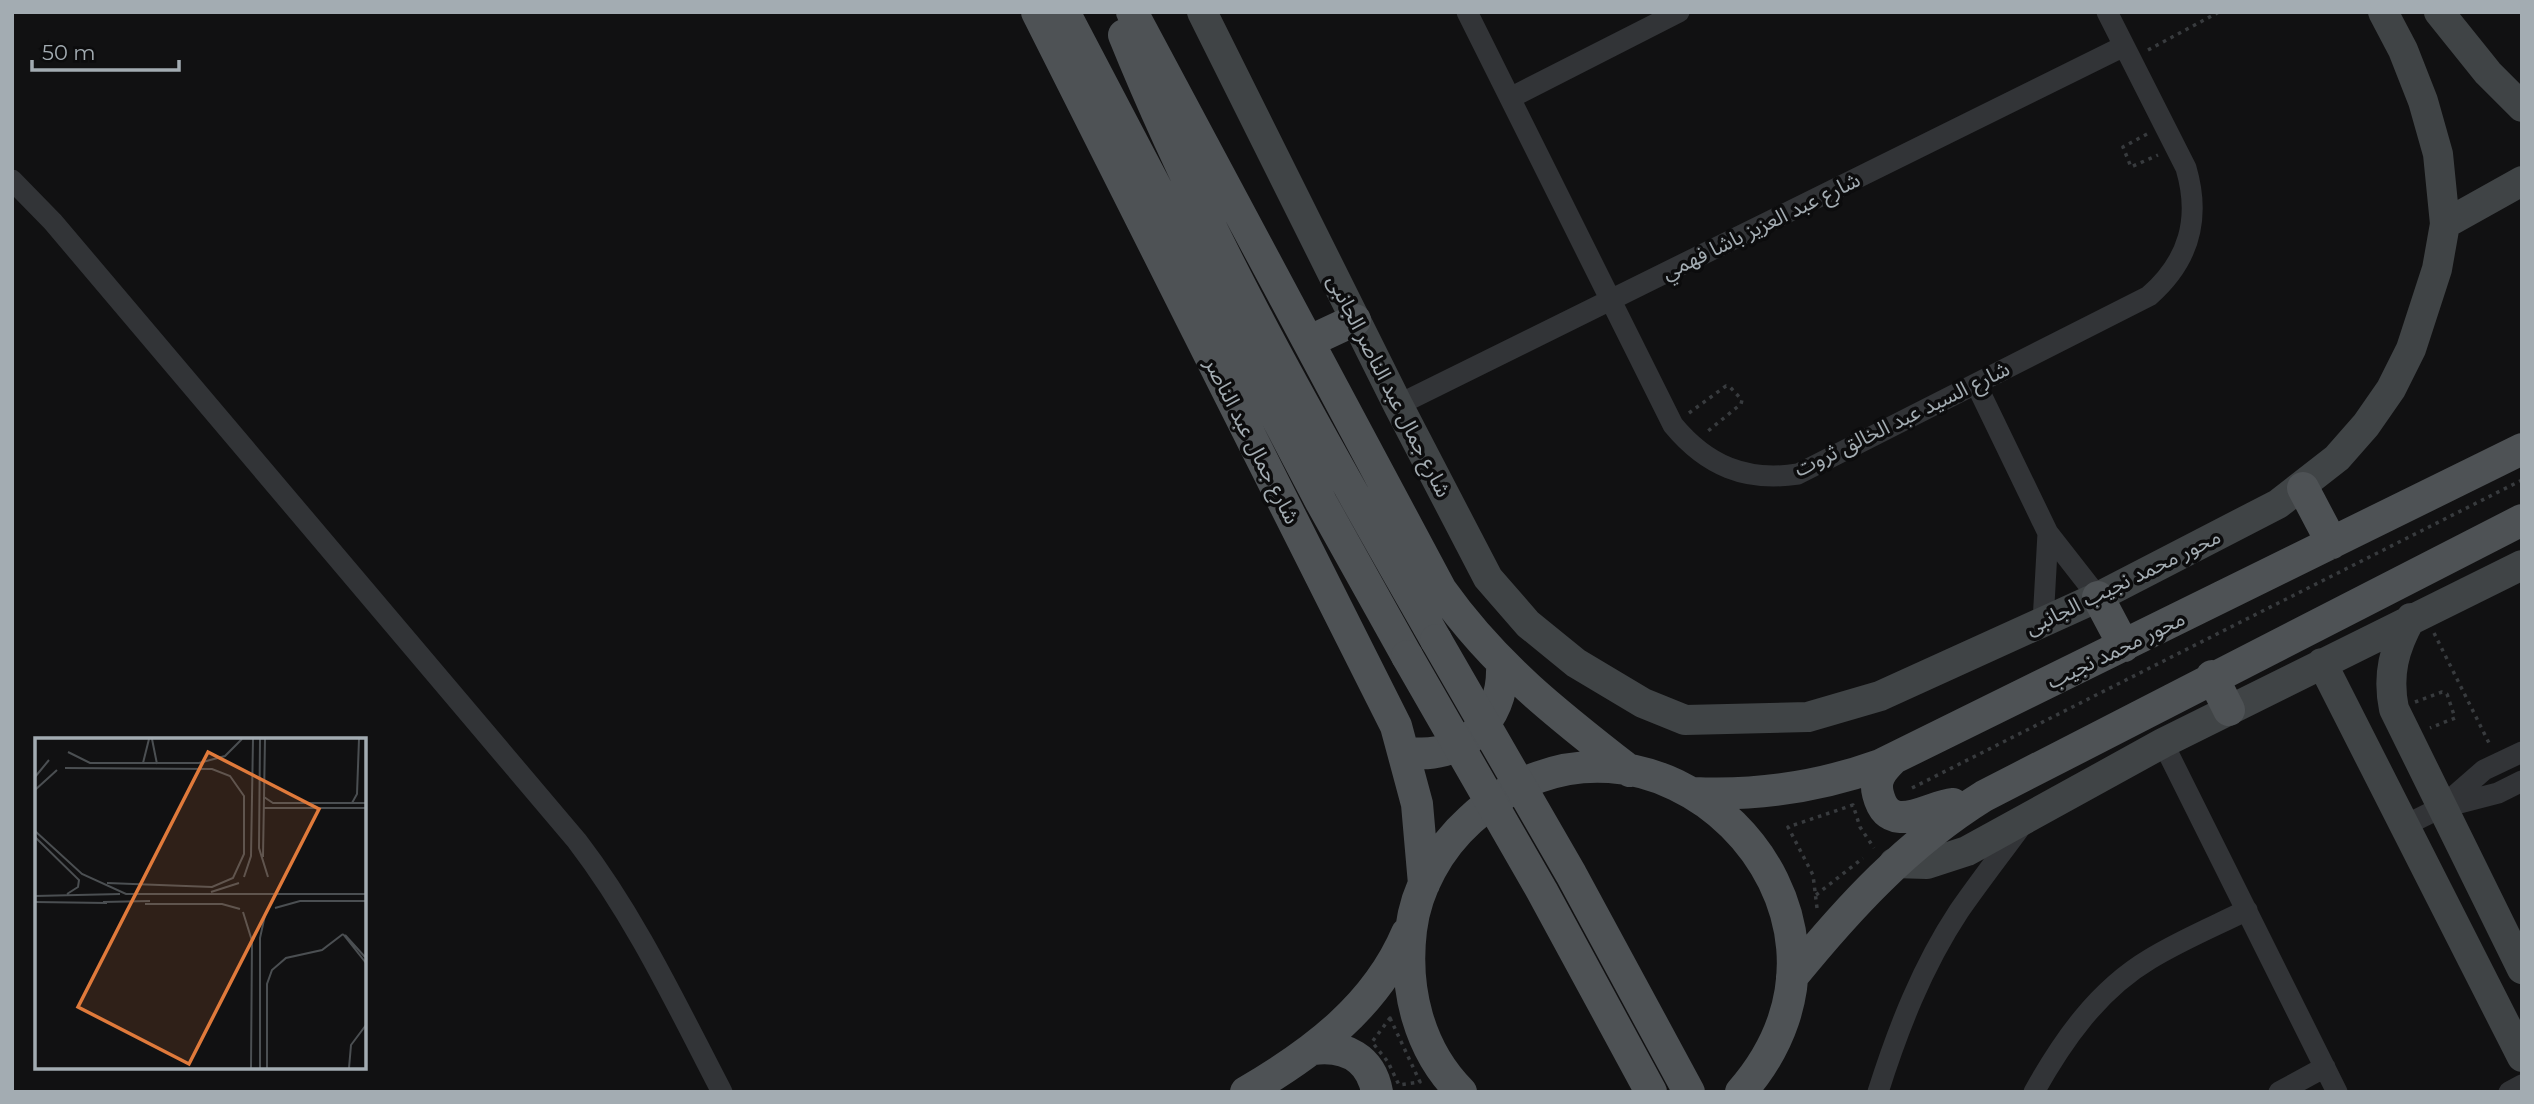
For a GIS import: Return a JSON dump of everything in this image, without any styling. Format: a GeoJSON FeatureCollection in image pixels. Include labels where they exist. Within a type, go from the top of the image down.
{"type":"FeatureCollection","features":[{"type":"Feature","properties":{"kind":"main road","name":"شارع جمال عبد الناصر"},"geometry":{"type":"LineString","coordinates":[[1037,12],[1396,726],[1417,804],[1424,884]]}},
{"type":"Feature","properties":{"kind":"main road"},"geometry":{"type":"LineString","coordinates":[[1064,12],[1321,502],[1542,891],[1651,1092]]}},
{"type":"Feature","properties":{"kind":"main road"},"geometry":{"type":"LineString","coordinates":[[1115,12],[1183,169],[1251,303],[1436,640],[1571,874],[1689,1092]]}},
{"type":"Feature","properties":{"kind":"main road"},"geometry":{"type":"LineString","coordinates":[[1132,12],[1311,341],[1424,563],[1460,617],[1502,666],[1550,709],[1630,771]]}},
{"type":"Feature","properties":{"kind":"main road"},"geometry":{"type":"LineString","coordinates":[[1311,341],[1355,320]]}},
{"type":"Feature","properties":{"kind":"main road","name":"محور محمد نجيب"},"geometry":{"type":"LineString","coordinates":[[1695,793],[1749,794],[1792,789],[1843,778],[1892,760],[2522,449]]}},
{"type":"Feature","properties":{"kind":"main road"},"geometry":{"type":"LineString","coordinates":[[2303,488],[2332,544]]}},
{"type":"Feature","properties":{"kind":"main road"},"geometry":{"type":"LineString","coordinates":[[1792,977],[1844,914],[1894,863],[1941,823],[1968,806],[2212,676],[2522,520]]}},
{"type":"Feature","properties":{"kind":"main road"},"geometry":{"type":"LineString","coordinates":[[2098,597],[2124,646]]}},
{"type":"Feature","properties":{"kind":"main road"},"geometry":{"type":"LineString","coordinates":[[1405,752],[1418,754],[1446,751],[1481,729],[1498,700],[1502,666]]}},
{"type":"Feature","properties":{"kind":"main road"},"geometry":{"type":"LineString","coordinates":[[2212,676],[2229,710]]}},
{"type":"Feature","properties":{"kind":"main road"},"geometry":{"type":"LineString","coordinates":[[1892,760],[1882,769],[1877,786],[1882,804],[1888,811],[1906,818],[1947,805],[1968,806]]}},
{"type":"Feature","properties":{"kind":"main road"},"geometry":{"type":"LineString","coordinates":[[1246,1092],[1313,1049],[1344,1023],[1374,989],[1402,946],[1424,884],[1458,831],[1481,809],[1536,779],[1567,771],[1599,768],[1630,771],[1663,779],[1695,793],[1724,814],[1741,831],[1770,871],[1784,905],[1791,940],[1792,977],[1786,1013],[1773,1047],[1750,1087]]}},
{"type":"Feature","properties":{"kind":"main road"},"geometry":{"type":"LineString","coordinates":[[1412,922],[1409,951],[1415,1010],[1439,1065],[1461,1092]]}},
{"type":"Feature","properties":{"kind":"main road"},"geometry":{"type":"LineString","coordinates":[[1313,1049],[1330,1047],[1346,1050],[1361,1059],[1372,1073],[1377,1092]]}},
{"type":"Feature","properties":{"kind":"street","name":"شارع جمال عبد الناصر الجانبى"},"geometry":{"type":"LineString","coordinates":[[1202,12],[1355,320],[1488,578],[1528,624],[1576,663],[1643,703]]}},
{"type":"Feature","properties":{"kind":"street","name":"شارع السيد عبد الخالق ثروت"},"geometry":{"type":"LineString","coordinates":[[1467,12],[1674,425],[1690,445],[1709,460],[1752,476],[1798,474],[2149,296],[2167,281],[2181,261],[2190,239],[2194,215],[2193,191],[2175,147],[2107,12]]}},
{"type":"Feature","properties":{"kind":"street"},"geometry":{"type":"LineString","coordinates":[[1510,98],[1679,12]]}},
{"type":"Feature","properties":{"kind":"street","name":"محور محمد نجيب الجانبى"},"geometry":{"type":"LineString","coordinates":[[1643,703],[1685,720],[1808,718],[1880,696],[2098,597],[2278,505],[2303,488],[2337,458],[2366,425],[2391,389],[2411,349],[2437,269],[2445,224],[2438,154],[2403,50],[2383,12]]}},
{"type":"Feature","properties":{"kind":"street"},"geometry":{"type":"LineString","coordinates":[[2440,12],[2488,73],[2522,107]]}},
{"type":"Feature","properties":{"kind":"street","name":"شارع عبد العزيز باشا فهمي"},"geometry":{"type":"LineString","coordinates":[[1398,405],[2128,53]]}},
{"type":"Feature","properties":{"kind":"street"},"geometry":{"type":"LineString","coordinates":[[12,180],[52,222],[577,841],[601,873],[647,947],[722,1092]]}},
{"type":"Feature","properties":{"kind":"street"},"geometry":{"type":"LineString","coordinates":[[2445,224],[2522,181]]}},
{"type":"Feature","properties":{"kind":"street"},"geometry":{"type":"LineString","coordinates":[[1976,384],[2048,533],[2098,597]]}},
{"type":"Feature","properties":{"kind":"street"},"geometry":{"type":"LineString","coordinates":[[2043,622],[2048,533]]}},
{"type":"Feature","properties":{"kind":"street"},"geometry":{"type":"LineString","coordinates":[[1894,863],[1927,864],[1950,859],[2163,743],[2522,565]]}},
{"type":"Feature","properties":{"kind":"street"},"geometry":{"type":"LineString","coordinates":[[2417,615],[2398,641],[2391,667],[2399,723],[2522,969]]}},
{"type":"Feature","properties":{"kind":"street"},"geometry":{"type":"LineString","coordinates":[[2322,663],[2522,1057]]}},
{"type":"Feature","properties":{"kind":"street"},"geometry":{"type":"LineString","coordinates":[[2163,743],[2337,1092]]}},
{"type":"Feature","properties":{"kind":"street"},"geometry":{"type":"LineString","coordinates":[[2441,808],[2484,770],[2522,752]]}},
{"type":"Feature","properties":{"kind":"street"},"geometry":{"type":"LineString","coordinates":[[2404,826],[2441,808],[2498,793],[2522,781]]}},
{"type":"Feature","properties":{"kind":"street"},"geometry":{"type":"LineString","coordinates":[[1878,1092],[1896,1035],[1929,964],[1958,912],[2031,813]]}},
{"type":"Feature","properties":{"kind":"street"},"geometry":{"type":"LineString","coordinates":[[2034,1092],[2055,1055],[2082,1018],[2114,986],[2150,959],[2247,911]]}},
{"type":"Feature","properties":{"kind":"street"},"geometry":{"type":"LineString","coordinates":[[2279,1092],[2325,1067]]}},
{"type":"Feature","properties":{"kind":"street"},"geometry":{"type":"LineString","coordinates":[[2509,1092],[2522,1086]]}},
{"type":"Feature","properties":{"kind":"path"},"geometry":{"type":"LineString","coordinates":[[2128,53],[2219,12]]}},
{"type":"Feature","properties":{"kind":"path"},"geometry":{"type":"LineString","coordinates":[[2164,126],[2123,147],[2131,167],[2175,147]]}},
{"type":"Feature","properties":{"kind":"path"},"geometry":{"type":"LineString","coordinates":[[1674,425],[1728,385],[1742,400],[1741,404],[1690,445]]}},
{"type":"Feature","properties":{"kind":"path"},"geometry":{"type":"LineString","coordinates":[[1910,794],[1915,784],[2522,480]]}},
{"type":"Feature","properties":{"kind":"path"},"geometry":{"type":"LineString","coordinates":[[2417,615],[2499,763]]}},
{"type":"Feature","properties":{"kind":"path"},"geometry":{"type":"LineString","coordinates":[[2442,692],[2447,694],[2454,719],[2399,723],[2442,692]]}},
{"type":"Feature","properties":{"kind":"path"},"geometry":{"type":"LineString","coordinates":[[1853,805],[1860,827],[1876,847],[1816,895],[1813,875],[1788,827],[1853,805]]}},
{"type":"Feature","properties":{"kind":"path"},"geometry":{"type":"LineString","coordinates":[[1390,1018],[1420,1082],[1408,1084],[1399,1085],[1388,1062],[1372,1042],[1390,1018]]}},
{"type":"Feature","properties":{"kind":"path"},"geometry":{"type":"LineString","coordinates":[[1407,1092],[1408,1084]]}}]}
